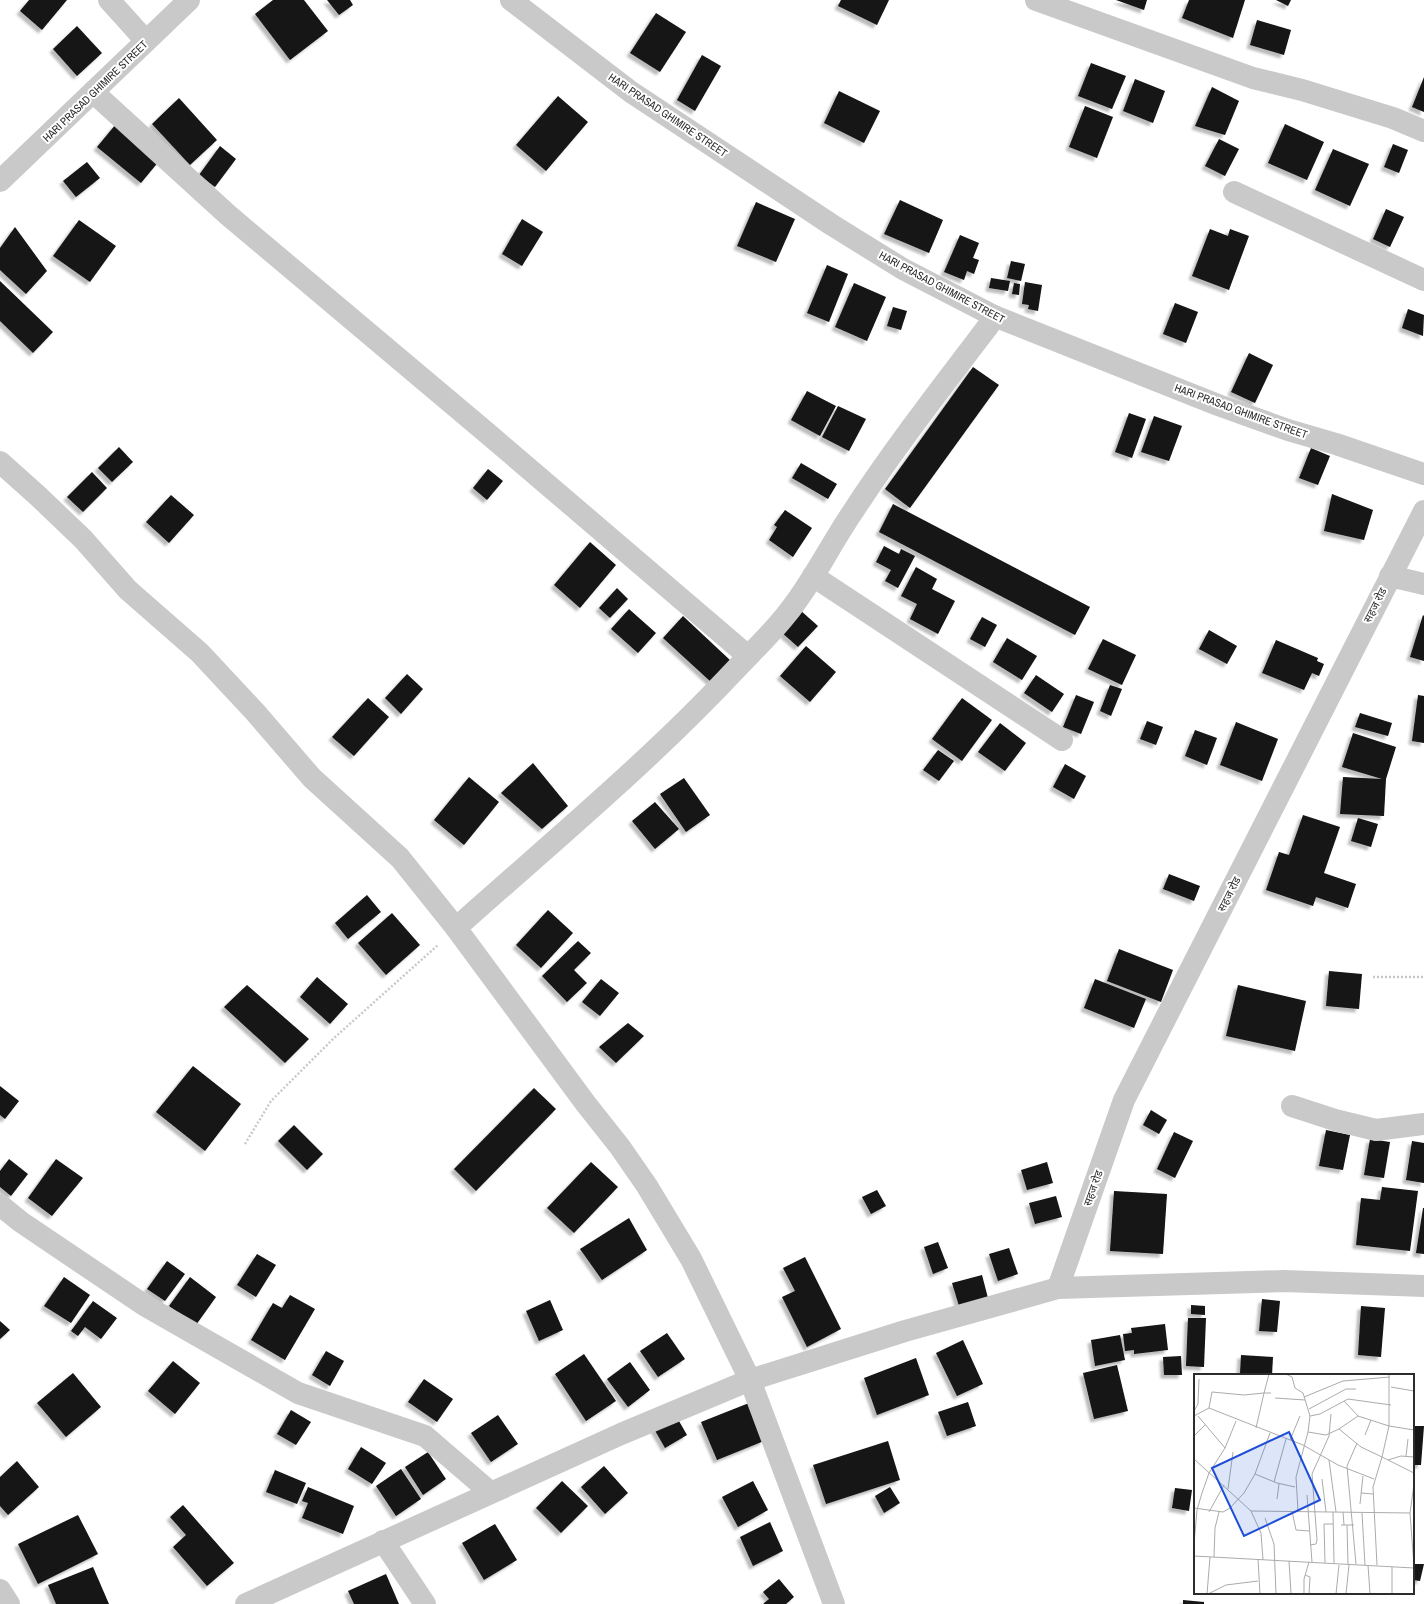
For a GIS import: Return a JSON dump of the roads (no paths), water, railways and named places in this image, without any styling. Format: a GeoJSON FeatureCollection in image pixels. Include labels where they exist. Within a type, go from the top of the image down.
{"type":"FeatureCollection","features":[{"type":"Feature","properties":{"kind":"street"},"geometry":{"type":"LineString","coordinates":[[108,0],[146,41]]}},
{"type":"Feature","properties":{"kind":"street","name":"HARI PRASAD GHIMIRE STREET"},"geometry":{"type":"LineString","coordinates":[[0,181],[189,0]]}},
{"type":"Feature","properties":{"kind":"street","name":"HARI PRASAD GHIMIRE STREET"},"geometry":{"type":"LineString","coordinates":[[511,0],[631,92],[832,225],[903,269],[994,316],[1225,407],[1288,430],[1336,444],[1424,474]]}},
{"type":"Feature","properties":{"kind":"street"},"geometry":{"type":"LineString","coordinates":[[1036,0],[1253,78],[1302,90],[1393,118],[1424,131]]}},
{"type":"Feature","properties":{"kind":"street"},"geometry":{"type":"LineString","coordinates":[[93,92],[228,215],[748,656]]}},
{"type":"Feature","properties":{"kind":"street"},"geometry":{"type":"LineString","coordinates":[[1234,192],[1424,280]]}},
{"type":"Feature","properties":{"kind":"street"},"geometry":{"type":"LineString","coordinates":[[456,928],[624,780],[704,704],[786,616],[885,464],[939,389],[989,325],[994,316]]}},
{"type":"Feature","properties":{"kind":"street"},"geometry":{"type":"LineString","coordinates":[[0,462],[83,539],[128,590],[200,653],[255,712],[312,778],[400,858],[456,928],[586,1104],[620,1147],[647,1186],[691,1259],[750,1380],[834,1604]]}},
{"type":"Feature","properties":{"kind":"street","name":"सहज रोड"},"geometry":{"type":"LineString","coordinates":[[1058,1288],[1124,1100],[1424,511]]}},
{"type":"Feature","properties":{"kind":"street"},"geometry":{"type":"LineString","coordinates":[[813,576],[1062,740]]}},
{"type":"Feature","properties":{"kind":"street"},"geometry":{"type":"LineString","coordinates":[[1390,576],[1424,584]]}},
{"type":"Feature","properties":{"kind":"street"},"geometry":{"type":"LineString","coordinates":[[1292,1106],[1335,1120],[1376,1130],[1424,1124]]}},
{"type":"Feature","properties":{"kind":"street"},"geometry":{"type":"LineString","coordinates":[[0,1205],[21,1222],[144,1305],[298,1393],[425,1436],[490,1492]]}},
{"type":"Feature","properties":{"kind":"street"},"geometry":{"type":"LineString","coordinates":[[246,1604],[490,1492],[621,1434],[750,1380],[905,1332],[1058,1288],[1284,1281],[1424,1286]]}},
{"type":"Feature","properties":{"kind":"street"},"geometry":{"type":"LineString","coordinates":[[383,1541],[425,1604]]}},
{"type":"Feature","properties":{"kind":"street"},"geometry":{"type":"LineString","coordinates":[[0,1590],[9,1604]]}}]}
